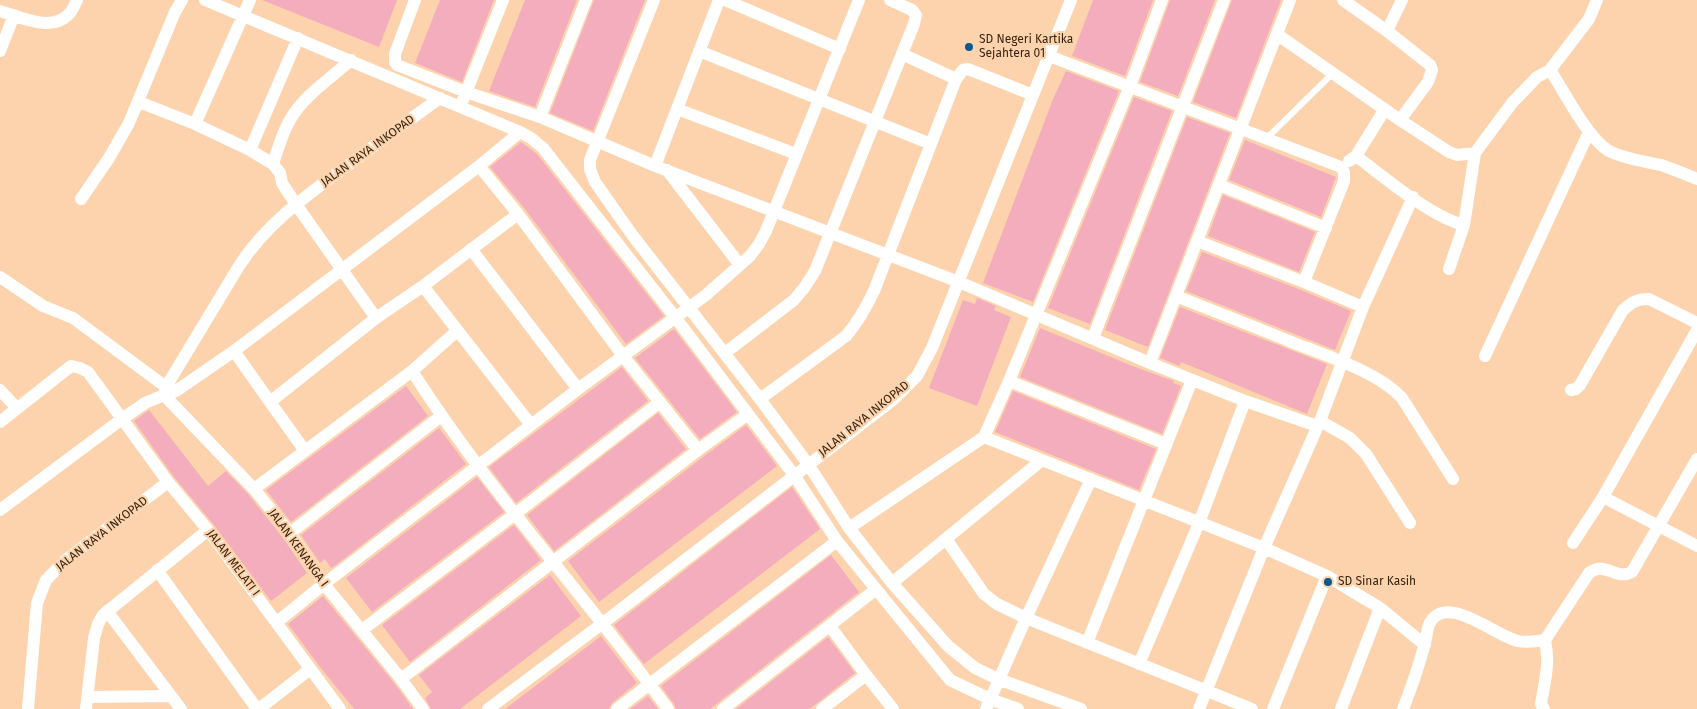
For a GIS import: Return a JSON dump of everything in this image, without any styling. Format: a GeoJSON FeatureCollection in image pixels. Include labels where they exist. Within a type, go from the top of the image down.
{"type":"FeatureCollection","features":[{"type":"Feature","properties":{"kind":"street"},"geometry":{"type":"LineString","coordinates":[[0,11],[51,23],[60,20],[70,13],[77,0]]}},
{"type":"Feature","properties":{"kind":"street"},"geometry":{"type":"LineString","coordinates":[[81,199],[113,152],[139,102],[175,12],[182,0]]}},
{"type":"Feature","properties":{"kind":"street"},"geometry":{"type":"LineString","coordinates":[[205,0],[520,132],[543,148],[794,475],[837,541],[950,680],[988,704],[1018,709]]}},
{"type":"Feature","properties":{"kind":"street"},"geometry":{"type":"LineString","coordinates":[[195,124],[250,0]]}},
{"type":"Feature","properties":{"kind":"street"},"geometry":{"type":"LineString","coordinates":[[415,0],[395,54],[395,62],[399,66],[466,92],[540,117],[661,168],[829,234],[959,282],[1245,401],[1319,423],[1350,438],[1366,454],[1410,523]]}},
{"type":"Feature","properties":{"kind":"street"},"geometry":{"type":"LineString","coordinates":[[460,106],[503,0]]}},
{"type":"Feature","properties":{"kind":"street"},"geometry":{"type":"LineString","coordinates":[[540,117],[586,0]]}},
{"type":"Feature","properties":{"kind":"street"},"geometry":{"type":"LineString","coordinates":[[654,0],[590,160],[590,169],[595,182],[632,236],[725,353],[808,464],[849,528],[892,582],[948,646],[975,668],[998,679],[1081,709]]}},
{"type":"Feature","properties":{"kind":"street"},"geometry":{"type":"LineString","coordinates":[[661,168],[677,108],[719,0]]}},
{"type":"Feature","properties":{"kind":"street"},"geometry":{"type":"LineString","coordinates":[[725,0],[840,49]]}},
{"type":"Feature","properties":{"kind":"street"},"geometry":{"type":"LineString","coordinates":[[278,622],[324,584],[578,389],[706,295],[750,256],[759,244],[859,0]]}},
{"type":"Feature","properties":{"kind":"street"},"geometry":{"type":"LineString","coordinates":[[725,353],[794,300],[814,271],[876,122],[914,24],[916,15],[912,10],[890,0]]}},
{"type":"Feature","properties":{"kind":"street","name":"JALAN RAYA INKOPAD"},"geometry":{"type":"LineString","coordinates":[[488,709],[894,399],[917,376],[932,348],[1071,0]]}},
{"type":"Feature","properties":{"kind":"street"},"geometry":{"type":"LineString","coordinates":[[849,528],[984,436],[1009,381],[1130,86],[1162,0]]}},
{"type":"Feature","properties":{"kind":"street"},"geometry":{"type":"LineString","coordinates":[[1093,338],[1224,0]]}},
{"type":"Feature","properties":{"kind":"street"},"geometry":{"type":"LineString","coordinates":[[1150,363],[1290,0]]}},
{"type":"Feature","properties":{"kind":"street"},"geometry":{"type":"LineString","coordinates":[[1343,0],[1386,30],[1430,65],[1432,70],[1428,82],[1400,120]]}},
{"type":"Feature","properties":{"kind":"street"},"geometry":{"type":"LineString","coordinates":[[1386,30],[1402,0]]}},
{"type":"Feature","properties":{"kind":"street"},"geometry":{"type":"LineString","coordinates":[[1449,269],[1464,225],[1474,153],[1512,103],[1537,77],[1550,70],[1589,19],[1597,0]]}},
{"type":"Feature","properties":{"kind":"street"},"geometry":{"type":"LineString","coordinates":[[0,51],[14,15]]}},
{"type":"Feature","properties":{"kind":"street"},"geometry":{"type":"LineString","coordinates":[[1278,35],[1449,152],[1457,155],[1474,153]]}},
{"type":"Feature","properties":{"kind":"street"},"geometry":{"type":"LineString","coordinates":[[250,150],[298,38]]}},
{"type":"Feature","properties":{"kind":"street"},"geometry":{"type":"LineString","coordinates":[[699,51],[931,144]]}},
{"type":"Feature","properties":{"kind":"street"},"geometry":{"type":"LineString","coordinates":[[902,54],[956,79]]}},
{"type":"Feature","properties":{"kind":"street"},"geometry":{"type":"LineString","coordinates":[[1049,56],[1341,167],[1344,172],[1344,181],[1304,282]]}},
{"type":"Feature","properties":{"kind":"street"},"geometry":{"type":"LineString","coordinates":[[273,164],[286,127],[295,112],[351,60]]}},
{"type":"Feature","properties":{"kind":"street"},"geometry":{"type":"LineString","coordinates":[[760,399],[824,353],[851,330],[866,308],[956,79],[963,70],[968,69],[1033,95]]}},
{"type":"Feature","properties":{"kind":"street"},"geometry":{"type":"LineString","coordinates":[[1550,70],[1598,143],[1618,155],[1672,169],[1697,179]]}},
{"type":"Feature","properties":{"kind":"street","name":"JALAN RAYA INKOPAD"},"geometry":{"type":"LineString","coordinates":[[165,391],[249,251],[271,225],[296,204],[440,98]]}},
{"type":"Feature","properties":{"kind":"street"},"geometry":{"type":"LineString","coordinates":[[139,102],[195,124],[250,150],[273,164],[280,173],[282,183],[296,204],[376,318]]}},
{"type":"Feature","properties":{"kind":"street"},"geometry":{"type":"LineString","coordinates":[[677,108],[796,154]]}},
{"type":"Feature","properties":{"kind":"street"},"geometry":{"type":"LineString","coordinates":[[1341,167],[1356,156],[1385,109]]}},
{"type":"Feature","properties":{"kind":"street"},"geometry":{"type":"LineString","coordinates":[[0,510],[122,419],[165,391],[176,391],[234,351],[479,166],[520,132]]}},
{"type":"Feature","properties":{"kind":"street"},"geometry":{"type":"LineString","coordinates":[[1485,356],[1589,132]]}},
{"type":"Feature","properties":{"kind":"street"},"geometry":{"type":"LineString","coordinates":[[1356,156],[1446,219],[1464,225]]}},
{"type":"Feature","properties":{"kind":"street"},"geometry":{"type":"LineString","coordinates":[[479,166],[518,214],[623,356],[698,450]]}},
{"type":"Feature","properties":{"kind":"street"},"geometry":{"type":"LineString","coordinates":[[661,168],[740,265]]}},
{"type":"Feature","properties":{"kind":"street"},"geometry":{"type":"LineString","coordinates":[[1219,185],[1326,228]]}},
{"type":"Feature","properties":{"kind":"street"},"geometry":{"type":"LineString","coordinates":[[1199,709],[1264,548],[1319,423],[1363,307],[1413,197]]}},
{"type":"Feature","properties":{"kind":"street"},"geometry":{"type":"LineString","coordinates":[[270,402],[376,318],[518,214]]}},
{"type":"Feature","properties":{"kind":"street"},"geometry":{"type":"LineString","coordinates":[[1197,242],[1304,282],[1363,307]]}},
{"type":"Feature","properties":{"kind":"street"},"geometry":{"type":"LineString","coordinates":[[472,249],[578,389]]}},
{"type":"Feature","properties":{"kind":"street"},"geometry":{"type":"LineString","coordinates":[[0,277],[43,306],[73,318],[165,391]]}},
{"type":"Feature","properties":{"kind":"street"},"geometry":{"type":"LineString","coordinates":[[422,286],[531,426]]}},
{"type":"Feature","properties":{"kind":"street"},"geometry":{"type":"LineString","coordinates":[[1176,296],[1342,362],[1382,382],[1394,390],[1410,409],[1453,479]]}},
{"type":"Feature","properties":{"kind":"street"},"geometry":{"type":"LineString","coordinates":[[1571,390],[1576,389],[1580,385],[1623,310],[1632,302],[1649,298],[1697,323]]}},
{"type":"Feature","properties":{"kind":"street"},"geometry":{"type":"LineString","coordinates":[[1573,543],[1603,497],[1697,330]]}},
{"type":"Feature","properties":{"kind":"street"},"geometry":{"type":"LineString","coordinates":[[254,489],[412,371],[457,332]]}},
{"type":"Feature","properties":{"kind":"street"},"geometry":{"type":"LineString","coordinates":[[234,351],[305,451]]}},
{"type":"Feature","properties":{"kind":"street"},"geometry":{"type":"LineString","coordinates":[[0,422],[71,366],[88,372],[122,419]]}},
{"type":"Feature","properties":{"kind":"street"},"geometry":{"type":"LineString","coordinates":[[412,371],[478,466],[552,562],[603,623],[668,709]]}},
{"type":"Feature","properties":{"kind":"street"},"geometry":{"type":"LineString","coordinates":[[1087,643],[1192,380]]}},
{"type":"Feature","properties":{"kind":"street"},"geometry":{"type":"LineString","coordinates":[[1009,381],[1166,444]]}},
{"type":"Feature","properties":{"kind":"street"},"geometry":{"type":"LineString","coordinates":[[0,390],[17,408]]}},
{"type":"Feature","properties":{"kind":"street","name":"JALAN KENANGA I"},"geometry":{"type":"LineString","coordinates":[[165,391],[254,489],[290,533],[324,584],[423,709]]}},
{"type":"Feature","properties":{"kind":"street"},"geometry":{"type":"LineString","coordinates":[[1139,664],[1199,523],[1245,401]]}},
{"type":"Feature","properties":{"kind":"street"},"geometry":{"type":"LineString","coordinates":[[362,630],[660,402]]}},
{"type":"Feature","properties":{"kind":"street"},"geometry":{"type":"LineString","coordinates":[[401,679],[698,450],[748,414]]}},
{"type":"Feature","properties":{"kind":"street"},"geometry":{"type":"LineString","coordinates":[[290,533],[442,416]]}},
{"type":"Feature","properties":{"kind":"street","name":"JALAN MELATI I"},"geometry":{"type":"LineString","coordinates":[[122,419],[168,482],[208,530],[278,622],[340,709]]}},
{"type":"Feature","properties":{"kind":"street"},"geometry":{"type":"LineString","coordinates":[[984,436],[1264,548],[1327,576],[1380,608],[1425,645]]}},
{"type":"Feature","properties":{"kind":"street"},"geometry":{"type":"LineString","coordinates":[[1544,709],[1541,704],[1548,670],[1548,654],[1545,640],[1588,573],[1598,567],[1625,575],[1632,572],[1697,459]]}},
{"type":"Feature","properties":{"kind":"street"},"geometry":{"type":"LineString","coordinates":[[892,582],[1042,460]]}},
{"type":"Feature","properties":{"kind":"street"},"geometry":{"type":"LineString","coordinates":[[988,704],[1091,478]]}},
{"type":"Feature","properties":{"kind":"street","name":"JALAN RAYA INKOPAD"},"geometry":{"type":"LineString","coordinates":[[28,709],[37,603],[46,580],[67,560],[168,482]]}},
{"type":"Feature","properties":{"kind":"street"},"geometry":{"type":"LineString","coordinates":[[1603,497],[1697,546]]}},
{"type":"Feature","properties":{"kind":"street"},"geometry":{"type":"LineString","coordinates":[[171,696],[86,703],[96,630],[107,611],[208,530]]}},
{"type":"Feature","properties":{"kind":"street"},"geometry":{"type":"LineString","coordinates":[[946,539],[984,594],[997,604],[1026,618],[1252,709]]}},
{"type":"Feature","properties":{"kind":"street"},"geometry":{"type":"LineString","coordinates":[[617,709],[837,541]]}},
{"type":"Feature","properties":{"kind":"street"},"geometry":{"type":"LineString","coordinates":[[157,570],[258,709],[310,669]]}},
{"type":"Feature","properties":{"kind":"street"},"geometry":{"type":"LineString","coordinates":[[1273,709],[1327,576]]}},
{"type":"Feature","properties":{"kind":"street"},"geometry":{"type":"LineString","coordinates":[[723,709],[875,590]]}},
{"type":"Feature","properties":{"kind":"street"},"geometry":{"type":"LineString","coordinates":[[1340,709],[1380,608]]}},
{"type":"Feature","properties":{"kind":"street"},"geometry":{"type":"LineString","coordinates":[[107,611],[181,709]]}},
{"type":"Feature","properties":{"kind":"street"},"geometry":{"type":"LineString","coordinates":[[1403,709],[1425,645],[1429,623],[1435,616],[1445,613],[1462,614],[1517,641],[1545,640]]}},
{"type":"Feature","properties":{"kind":"street"},"geometry":{"type":"LineString","coordinates":[[830,626],[893,709]]}},
{"type":"Feature","properties":{"kind":"street"},"geometry":{"type":"LineString","coordinates":[[822,709],[866,675]]}},
{"type":"Feature","properties":{"kind":"lane"},"geometry":{"type":"LineString","coordinates":[[1266,138],[1332,73]]}},
{"type":"Feature","properties":{"kind":"building"},"geometry":{"type":"Polygon","coordinates":[[[262,0],[397,0],[379,47],[262,0]]]}},
{"type":"Feature","properties":{"kind":"building"},"geometry":{"type":"Polygon","coordinates":[[[440,0],[494,0],[462,82],[415,63],[440,0]]]}},
{"type":"Feature","properties":{"kind":"building"},"geometry":{"type":"Polygon","coordinates":[[[525,0],[577,0],[535,107],[489,91],[525,0]]]}},
{"type":"Feature","properties":{"kind":"building"},"geometry":{"type":"Polygon","coordinates":[[[594,0],[645,0],[593,131],[550,113],[594,0]]]}},
{"type":"Feature","properties":{"kind":"building"},"geometry":{"type":"Polygon","coordinates":[[[1093,0],[1153,0],[1125,76],[1072,56],[1093,0]]]}},
{"type":"Feature","properties":{"kind":"building"},"geometry":{"type":"Polygon","coordinates":[[[1170,0],[1215,0],[1178,96],[1140,82],[1170,0]]]}},
{"type":"Feature","properties":{"kind":"building"},"geometry":{"type":"Polygon","coordinates":[[[1232,0],[1281,0],[1236,118],[1193,102],[1232,0]]]}},
{"type":"Feature","properties":{"kind":"building"},"geometry":{"type":"Polygon","coordinates":[[[1066,71],[1119,91],[1033,302],[983,283],[1053,99],[1066,71]]]}},
{"type":"Feature","properties":{"kind":"building"},"geometry":{"type":"Polygon","coordinates":[[[1134,97],[1172,111],[1090,324],[1048,308],[1134,97]]]}},
{"type":"Feature","properties":{"kind":"building"},"geometry":{"type":"Polygon","coordinates":[[[1187,117],[1230,133],[1148,347],[1105,330],[1187,117]]]}},
{"type":"Feature","properties":{"kind":"building"},"geometry":{"type":"Polygon","coordinates":[[[1245,140],[1336,177],[1321,217],[1229,180],[1245,140]]]}},
{"type":"Feature","properties":{"kind":"building"},"geometry":{"type":"Polygon","coordinates":[[[521,142],[537,154],[664,316],[626,344],[525,209],[490,167],[521,142]]]}},
{"type":"Feature","properties":{"kind":"building"},"geometry":{"type":"Polygon","coordinates":[[[1223,195],[1315,232],[1299,272],[1208,236],[1223,195]]]}},
{"type":"Feature","properties":{"kind":"building"},"geometry":{"type":"Polygon","coordinates":[[[1202,252],[1351,311],[1335,350],[1186,291],[1202,252]]]}},
{"type":"Feature","properties":{"kind":"building"},"geometry":{"type":"Polygon","coordinates":[[[977,298],[996,306],[994,310],[1011,317],[977,406],[929,388],[963,300],[975,304],[977,298]]]}},
{"type":"Feature","properties":{"kind":"building"},"geometry":{"type":"Polygon","coordinates":[[[1180,307],[1327,364],[1307,414],[1181,362],[1180,366],[1160,358],[1180,307]]]}},
{"type":"Feature","properties":{"kind":"building"},"geometry":{"type":"Polygon","coordinates":[[[1040,328],[1174,381],[1173,383],[1181,386],[1162,434],[1020,377],[1040,328]]]}},
{"type":"Feature","properties":{"kind":"building"},"geometry":{"type":"Polygon","coordinates":[[[674,329],[737,412],[700,439],[635,358],[674,329]]]}},
{"type":"Feature","properties":{"kind":"building"},"geometry":{"type":"Polygon","coordinates":[[[622,367],[648,401],[516,503],[489,467],[622,367]]]}},
{"type":"Feature","properties":{"kind":"building"},"geometry":{"type":"Polygon","coordinates":[[[406,386],[428,416],[291,522],[266,490],[406,386]]]}},
{"type":"Feature","properties":{"kind":"building"},"geometry":{"type":"Polygon","coordinates":[[[1013,391],[1156,449],[1139,490],[995,432],[1013,391]]]}},
{"type":"Feature","properties":{"kind":"building"},"geometry":{"type":"Polygon","coordinates":[[[149,410],[208,486],[226,471],[248,494],[283,538],[307,573],[271,601],[214,525],[174,477],[134,421],[149,410]]]}},
{"type":"Feature","properties":{"kind":"building"},"geometry":{"type":"Polygon","coordinates":[[[658,413],[686,449],[554,551],[527,515],[658,413]]]}},
{"type":"Feature","properties":{"kind":"building"},"geometry":{"type":"Polygon","coordinates":[[[746,425],[777,466],[599,602],[568,561],[746,425]]]}},
{"type":"Feature","properties":{"kind":"building"},"geometry":{"type":"Polygon","coordinates":[[[439,428],[466,464],[336,565],[331,568],[325,559],[320,563],[301,535],[439,428]]]}},
{"type":"Feature","properties":{"kind":"building"},"geometry":{"type":"Polygon","coordinates":[[[477,477],[504,512],[372,612],[346,578],[477,477]]]}},
{"type":"Feature","properties":{"kind":"building"},"geometry":{"type":"Polygon","coordinates":[[[792,487],[820,529],[644,664],[614,625],[792,487]]]}},
{"type":"Feature","properties":{"kind":"building"},"geometry":{"type":"Polygon","coordinates":[[[514,525],[541,560],[410,662],[382,625],[514,525]]]}},
{"type":"Feature","properties":{"kind":"building"},"geometry":{"type":"Polygon","coordinates":[[[831,555],[859,592],[710,709],[676,709],[661,686],[831,555]]]}},
{"type":"Feature","properties":{"kind":"building"},"geometry":{"type":"Polygon","coordinates":[[[550,575],[581,616],[460,709],[431,709],[425,698],[432,692],[419,675],[550,575]]]}},
{"type":"Feature","properties":{"kind":"building"},"geometry":{"type":"Polygon","coordinates":[[[323,596],[413,709],[354,709],[320,667],[288,624],[323,596]]]}},
{"type":"Feature","properties":{"kind":"building"},"geometry":{"type":"Polygon","coordinates":[[[601,636],[637,683],[612,703],[609,709],[505,709],[601,636]]]}},
{"type":"Feature","properties":{"kind":"building"},"geometry":{"type":"Polygon","coordinates":[[[828,637],[855,673],[816,704],[809,709],[736,709],[828,637]]]}},
{"type":"Feature","properties":{"kind":"building"},"geometry":{"type":"Polygon","coordinates":[[[648,696],[658,709],[630,709],[648,696]]]}},
{"type":"Feature","properties":{"kind":"place","name":"SD Negeri Kartika Sejahtera 01"},"geometry":{"type":"Point","coordinates":[969,47]}},
{"type":"Feature","properties":{"kind":"place","name":"SD Sinar Kasih"},"geometry":{"type":"Point","coordinates":[1328,582]}}]}
